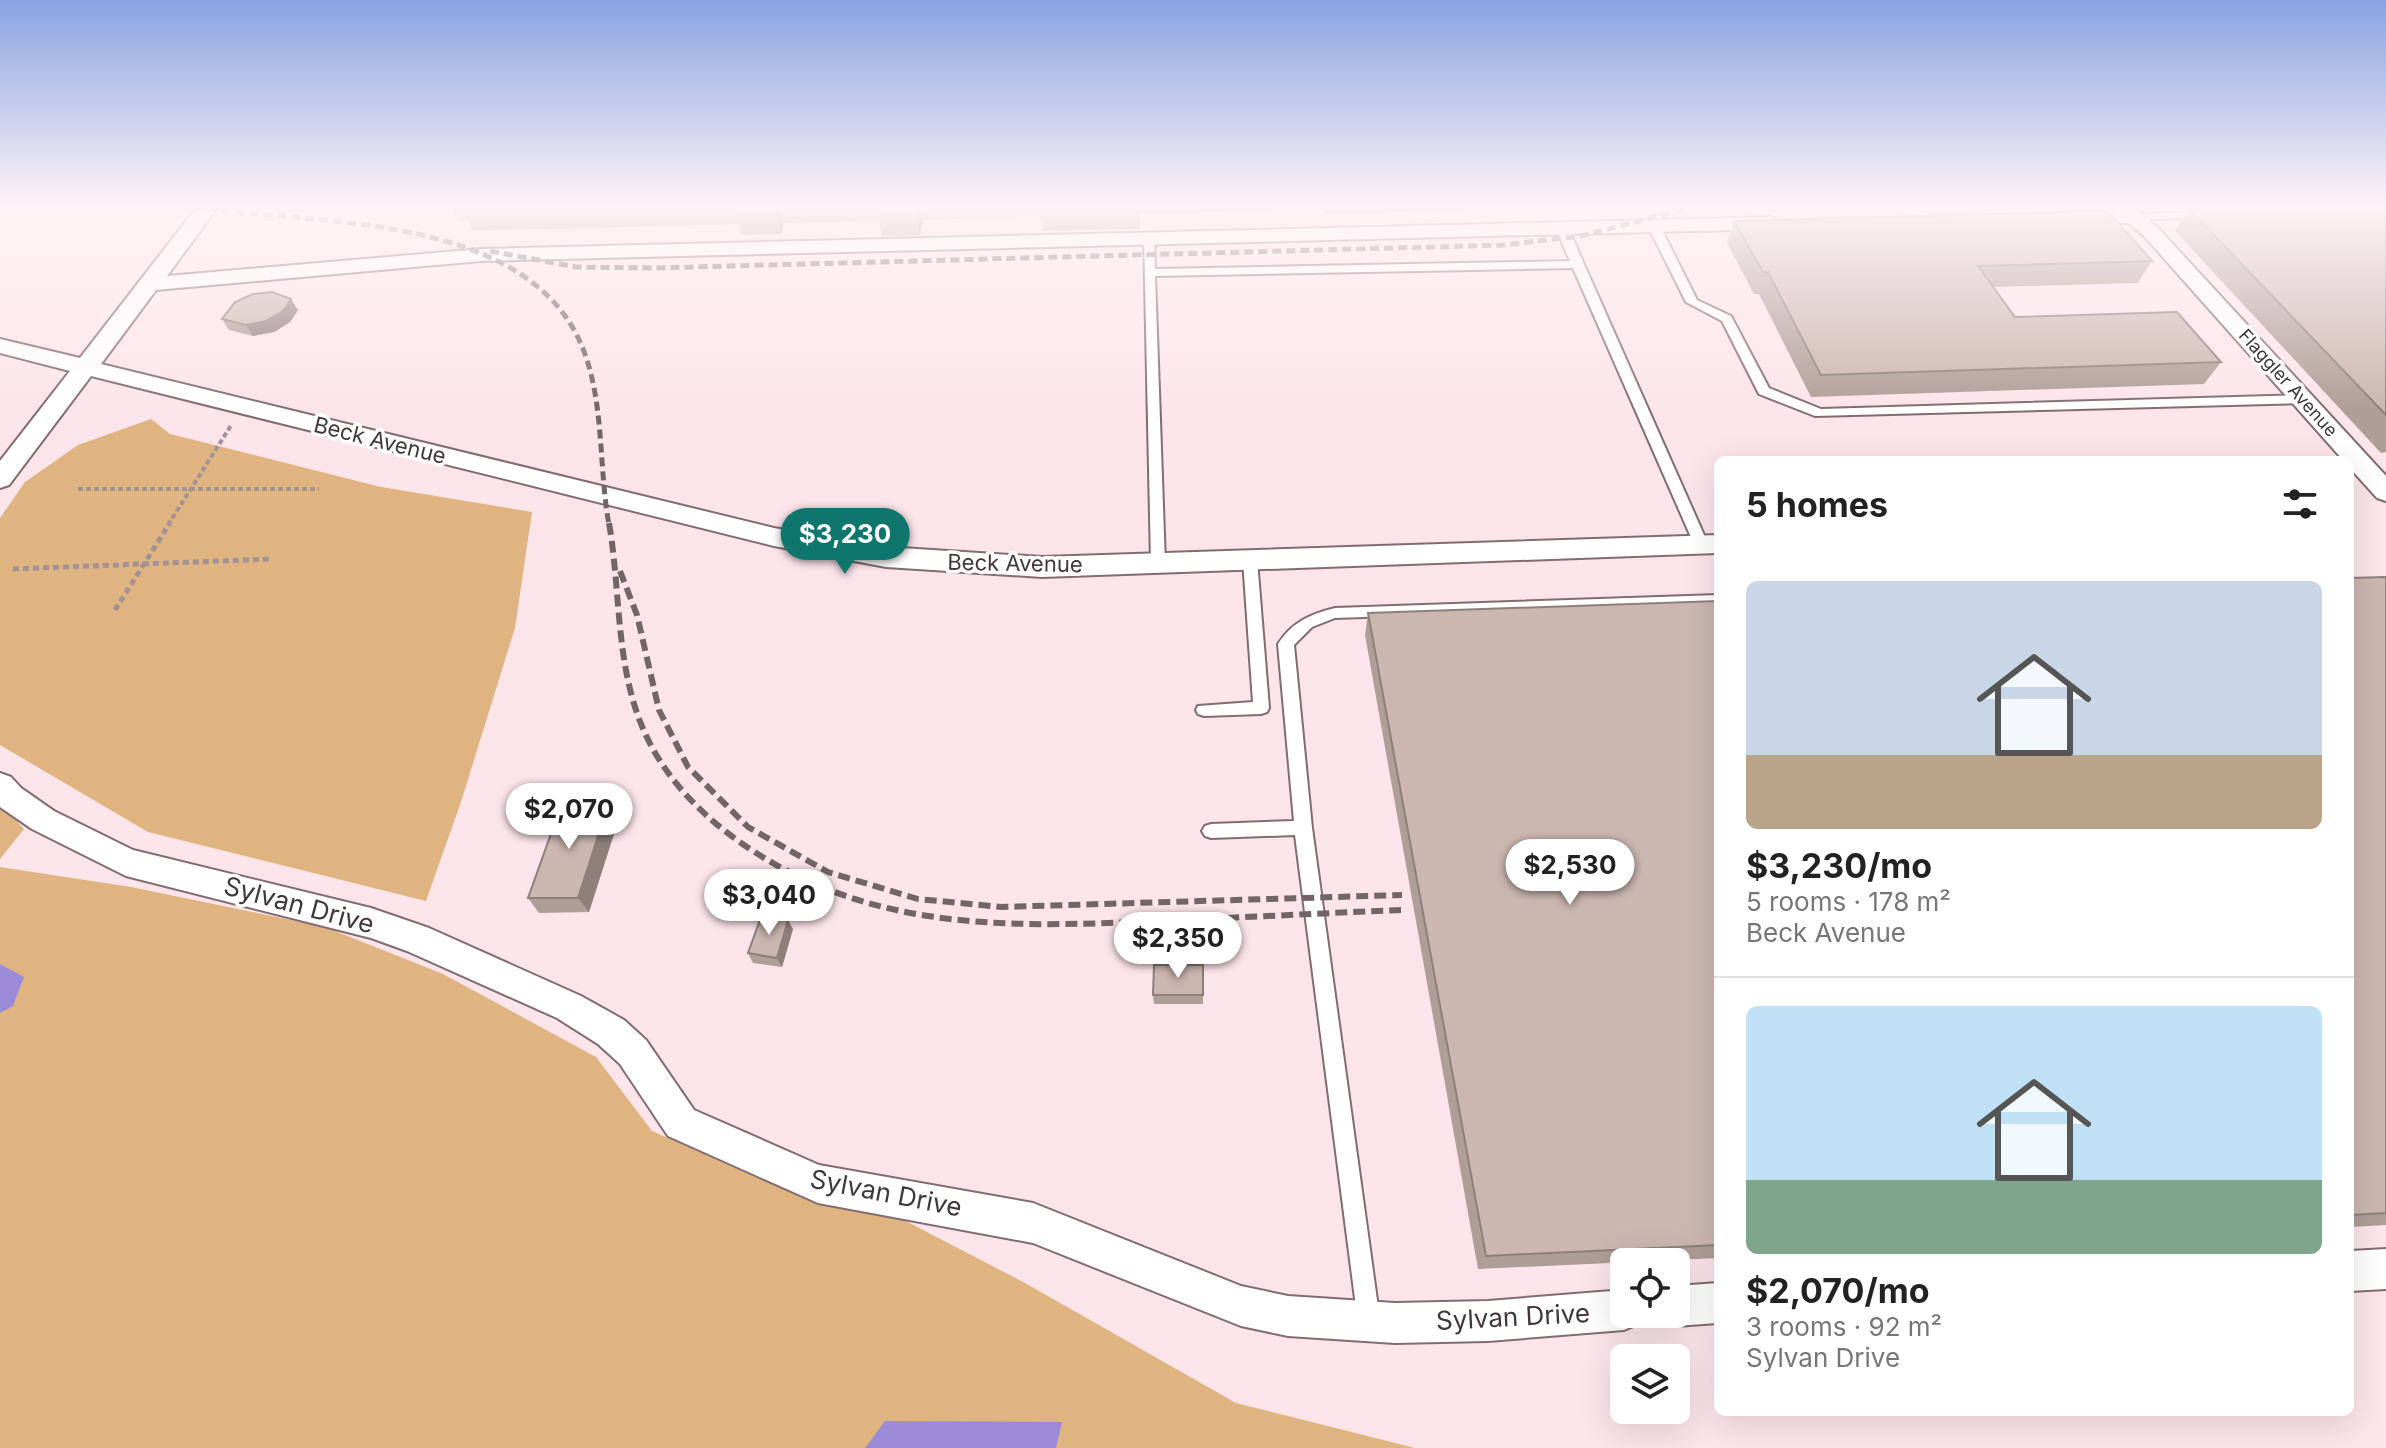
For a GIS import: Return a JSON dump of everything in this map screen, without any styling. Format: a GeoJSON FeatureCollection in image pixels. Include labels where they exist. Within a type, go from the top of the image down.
{"type":"FeatureCollection","features":[{"type":"Feature","properties":{"kind":"street"},"geometry":{"type":"LineString","coordinates":[[0,479],[155,275]]}},
{"type":"Feature","properties":{"kind":"street"},"geometry":{"type":"LineString","coordinates":[[148,284],[245,275]]}},
{"type":"Feature","properties":{"kind":"street","name":"Flaggler Avenue"},"geometry":{"type":"LineString","coordinates":[[2190,275],[2354,456]]}},
{"type":"Feature","properties":{"kind":"street","name":"Beck Avenue"},"geometry":{"type":"LineString","coordinates":[[0,346],[774,537],[848,551],[945,563],[1042,567],[1709,544]]}},
{"type":"Feature","properties":{"kind":"street","name":"Flaggler Avenue"},"geometry":{"type":"LineString","coordinates":[[2354,456],[2386,492]]}},
{"type":"Feature","properties":{"kind":"street","name":"Sylvan Drive"},"geometry":{"type":"LineString","coordinates":[[0,786],[10,797],[43,820],[126,862],[371,923],[417,939],[569,1007],[611,1032],[633,1052],[681,1123],[818,1184],[1033,1223],[1241,1306],[1288,1316],[1369,1323],[1488,1321],[1610,1311]]}},
{"type":"Feature","properties":{"kind":"street"},"geometry":{"type":"LineString","coordinates":[[2354,1271],[2386,1269]]}},
{"type":"Feature","properties":{"kind":"street"},"geometry":{"type":"LineString","coordinates":[[1690,1305],[1714,1303]]}},
{"type":"Feature","properties":{"kind":"lane"},"geometry":{"type":"LineString","coordinates":[[1149,275],[1158,563]]}},
{"type":"Feature","properties":{"kind":"lane"},"geometry":{"type":"LineString","coordinates":[[1582,275],[1709,544]]}},
{"type":"Feature","properties":{"kind":"lane"},"geometry":{"type":"LineString","coordinates":[[1678,275],[1692,302],[1727,319],[1764,391],[1820,413],[2303,399]]}},
{"type":"Feature","properties":{"kind":"lane"},"geometry":{"type":"LineString","coordinates":[[1204,710],[1261,708],[1250,560]]}},
{"type":"Feature","properties":{"kind":"lane"},"geometry":{"type":"LineString","coordinates":[[1369,1323],[1303,828],[1286,644],[1295,630],[1311,619],[1335,613],[1714,600]]}},
{"type":"Feature","properties":{"kind":"lane"},"geometry":{"type":"LineString","coordinates":[[1211,831],[1303,828]]}},
{"type":"Feature","properties":{"kind":"path"},"geometry":{"type":"LineString","coordinates":[[115,610],[243,406]]}},
{"type":"Feature","properties":{"kind":"path"},"geometry":{"type":"LineString","coordinates":[[78,489],[319,489]]}},
{"type":"Feature","properties":{"kind":"path"},"geometry":{"type":"LineString","coordinates":[[13,569],[271,559]]}},
{"type":"Feature","properties":{"kind":"shaded area"},"geometry":{"type":"Polygon","coordinates":[[[151,419],[170,434],[381,487],[532,512],[515,628],[461,802],[426,901],[148,832],[0,745],[0,518],[25,482],[78,445],[151,419]]]}},
{"type":"Feature","properties":{"kind":"shaded area"},"geometry":{"type":"Polygon","coordinates":[[[0,803],[24,829],[0,859],[0,803]]]}},
{"type":"Feature","properties":{"kind":"shaded area"},"geometry":{"type":"Polygon","coordinates":[[[0,867],[131,887],[325,927],[443,974],[596,1057],[652,1131],[811,1201],[900,1218],[1025,1283],[1236,1403],[1415,1448],[0,1448],[0,867]]]}},
{"type":"Feature","properties":{"kind":"shaded area"},"geometry":{"type":"Polygon","coordinates":[[[0,964],[24,977],[13,1006],[0,1013],[0,964]]]}},
{"type":"Feature","properties":{"kind":"shaded area"},"geometry":{"type":"Polygon","coordinates":[[[885,1421],[1062,1422],[1056,1448],[865,1448],[885,1421]]]}},
{"type":"Feature","properties":{"kind":"building"},"geometry":{"type":"Polygon","coordinates":[[[1769,275],[1984,275],[2015,317],[2177,312],[2221,362],[1821,375],[1769,275]]]}},
{"type":"Feature","properties":{"kind":"building"},"geometry":{"type":"Polygon","coordinates":[[[2252,275],[2386,275],[2386,415],[2252,275]]]}},
{"type":"Feature","properties":{"kind":"building"},"geometry":{"type":"Polygon","coordinates":[[[272,292],[291,299],[283,311],[266,321],[246,325],[222,319],[235,302],[253,294],[272,292]]]}},
{"type":"Feature","properties":{"kind":"building"},"geometry":{"type":"Polygon","coordinates":[[[2386,577],[2386,1213],[2354,1215],[2354,578],[2386,577]]]}},
{"type":"Feature","properties":{"kind":"building"},"geometry":{"type":"Polygon","coordinates":[[[1714,601],[1714,1245],[1486,1256],[1368,613],[1714,601]]]}},
{"type":"Feature","properties":{"kind":"building"},"geometry":{"type":"Polygon","coordinates":[[[609,802],[578,898],[528,898],[562,803],[609,802]]]}},
{"type":"Feature","properties":{"kind":"building"},"geometry":{"type":"Polygon","coordinates":[[[761,917],[788,920],[777,958],[748,953],[761,917]]]}},
{"type":"Feature","properties":{"kind":"building"},"geometry":{"type":"Polygon","coordinates":[[[1154,965],[1203,965],[1203,995],[1153,995],[1154,965]]]}},
{"type":"Feature","properties":{"kind":"railway"},"geometry":{"type":"LineString","coordinates":[[522,275],[560,309],[586,357],[599,419],[609,525]]}},
{"type":"Feature","properties":{"kind":"railway"},"geometry":{"type":"LineString","coordinates":[[609,523],[628,680],[653,749],[674,781],[701,810],[747,847],[797,876],[849,897],[901,911],[955,920],[1121,923],[1401,910]]}},
{"type":"Feature","properties":{"kind":"railway"},"geometry":{"type":"LineString","coordinates":[[620,571],[637,615],[659,710],[688,767],[748,827],[828,872],[918,899],[1002,907],[1402,895]]}}]}
